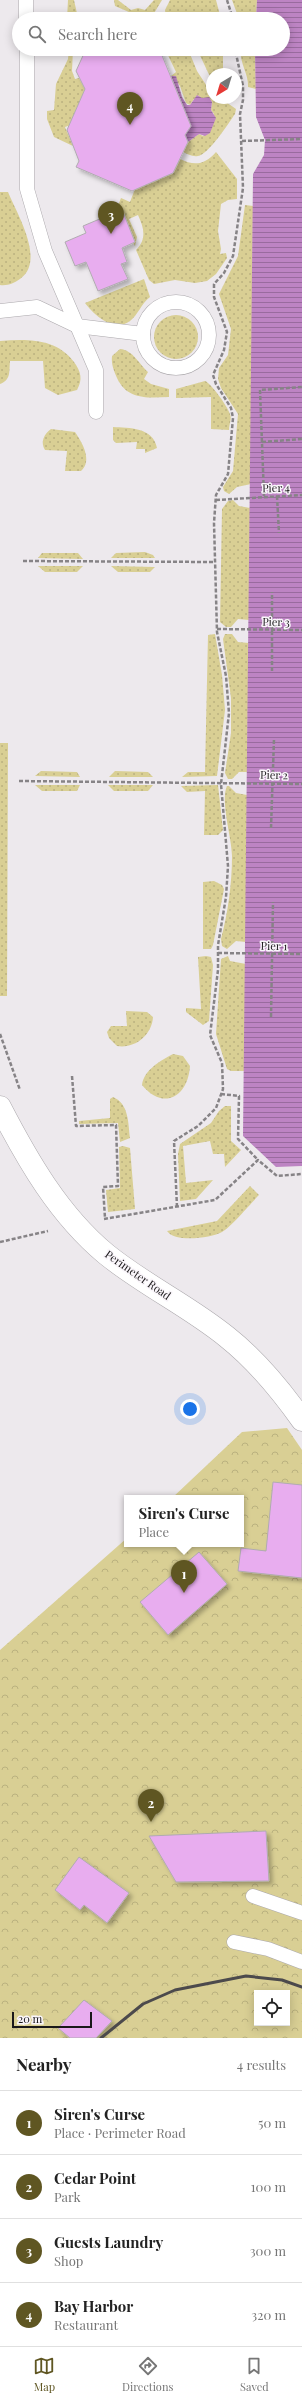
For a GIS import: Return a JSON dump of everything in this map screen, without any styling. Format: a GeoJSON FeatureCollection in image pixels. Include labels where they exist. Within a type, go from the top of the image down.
{"type":"FeatureCollection","features":[{"type":"Feature","properties":{"kind":"street","name":"Perimeter Road"},"geometry":{"type":"LineString","coordinates":[[0,1107],[20,1147],[62,1210],[106,1254],[227,1337],[277,1384],[302,1420]]}},
{"type":"Feature","properties":{"kind":"lane"},"geometry":{"type":"LineString","coordinates":[[26,0],[26,12]]}},
{"type":"Feature","properties":{"kind":"lane"},"geometry":{"type":"LineString","coordinates":[[26,56],[27,189],[45,251],[96,370],[96,412]]}},
{"type":"Feature","properties":{"kind":"lane"},"geometry":{"type":"LineString","coordinates":[[174,302],[186,303],[197,308],[205,318],[210,329],[209,342],[204,353],[196,362],[185,368],[172,368],[161,365],[151,357],[145,346],[143,334],[145,322],[152,312],[162,304],[174,302]]}},
{"type":"Feature","properties":{"kind":"lane"},"geometry":{"type":"LineString","coordinates":[[0,311],[37,307],[77,326],[143,334]]}},
{"type":"Feature","properties":{"kind":"lane"},"geometry":{"type":"LineString","coordinates":[[253,1896],[302,1913]]}},
{"type":"Feature","properties":{"kind":"lane"},"geometry":{"type":"LineString","coordinates":[[234,1942],[268,1949],[302,1962]]}},
{"type":"Feature","properties":{"kind":"path"},"geometry":{"type":"LineString","coordinates":[[226,0],[230,12]]}},
{"type":"Feature","properties":{"kind":"path"},"geometry":{"type":"LineString","coordinates":[[177,1207],[174,1141],[198,1126],[216,1108],[223,1089],[222,1063],[210,1035],[228,866],[222,782],[229,713],[226,676],[217,629],[214,523],[216,500],[222,481],[228,474],[233,418],[231,408],[216,384],[213,375],[224,350],[227,332],[214,297],[214,284],[224,273],[233,256],[243,188],[240,114],[243,100],[243,86],[237,56]]}},
{"type":"Feature","properties":{"kind":"path"},"geometry":{"type":"LineString","coordinates":[[242,141],[302,140]]}},
{"type":"Feature","properties":{"kind":"path"},"geometry":{"type":"LineString","coordinates":[[264,496],[260,390],[302,387]]}},
{"type":"Feature","properties":{"kind":"path"},"geometry":{"type":"LineString","coordinates":[[262,442],[302,439]]}},
{"type":"Feature","properties":{"kind":"path","name":"Pier 4"},"geometry":{"type":"LineString","coordinates":[[216,500],[251,496],[302,495]]}},
{"type":"Feature","properties":{"kind":"path"},"geometry":{"type":"LineString","coordinates":[[277,496],[279,533]]}},
{"type":"Feature","properties":{"kind":"path"},"geometry":{"type":"LineString","coordinates":[[23,561],[215,562]]}},
{"type":"Feature","properties":{"kind":"path"},"geometry":{"type":"LineString","coordinates":[[272,592],[272,671]]}},
{"type":"Feature","properties":{"kind":"path","name":"Pier 3"},"geometry":{"type":"LineString","coordinates":[[217,629],[302,630]]}},
{"type":"Feature","properties":{"kind":"path"},"geometry":{"type":"LineString","coordinates":[[271,828],[274,739]]}},
{"type":"Feature","properties":{"kind":"path","name":"Pier 2"},"geometry":{"type":"LineString","coordinates":[[19,781],[302,784]]}},
{"type":"Feature","properties":{"kind":"path"},"geometry":{"type":"LineString","coordinates":[[271,1017],[273,902]]}},
{"type":"Feature","properties":{"kind":"path","name":"Pier 1"},"geometry":{"type":"LineString","coordinates":[[218,952],[302,954]]}},
{"type":"Feature","properties":{"kind":"path"},"geometry":{"type":"LineString","coordinates":[[0,1034],[22,1094]]}},
{"type":"Feature","properties":{"kind":"path"},"geometry":{"type":"LineString","coordinates":[[72,1076],[76,1126],[116,1125],[118,1186],[103,1187],[106,1219]]}},
{"type":"Feature","properties":{"kind":"path"},"geometry":{"type":"LineString","coordinates":[[221,1094],[239,1096],[238,1139],[258,1160],[277,1176],[302,1174]]}},
{"type":"Feature","properties":{"kind":"path"},"geometry":{"type":"LineString","coordinates":[[0,1242],[106,1219],[215,1200],[258,1160]]}},
{"type":"Feature","properties":{"kind":"green space"},"geometry":{"type":"Polygon","coordinates":[[[68,0],[74,0],[77,12],[67,12],[68,0]]]}},
{"type":"Feature","properties":{"kind":"green space"},"geometry":{"type":"Polygon","coordinates":[[[114,0],[118,0],[131,10],[138,8],[145,10],[154,0],[162,0],[155,12],[129,12],[115,6],[114,0]]]}},
{"type":"Feature","properties":{"kind":"green space"},"geometry":{"type":"Polygon","coordinates":[[[170,0],[216,0],[219,12],[165,12],[170,0]]]}},
{"type":"Feature","properties":{"kind":"green space"},"geometry":{"type":"Polygon","coordinates":[[[232,0],[257,0],[256,12],[236,12],[232,0]]]}},
{"type":"Feature","properties":{"kind":"green space"},"geometry":{"type":"Polygon","coordinates":[[[68,56],[73,56],[72,71],[75,79],[79,78],[85,89],[72,119],[74,124],[65,127],[73,146],[54,137],[47,119],[47,111],[54,110],[56,84],[68,56]]]}},
{"type":"Feature","properties":{"kind":"green space"},"geometry":{"type":"Polygon","coordinates":[[[168,56],[191,56],[197,71],[206,85],[206,99],[194,99],[190,105],[186,103],[180,86],[173,76],[171,76],[176,72],[168,56]]]}},
{"type":"Feature","properties":{"kind":"green space"},"geometry":{"type":"Polygon","coordinates":[[[200,56],[223,56],[223,68],[206,68],[200,56]]]}},
{"type":"Feature","properties":{"kind":"green space"},"geometry":{"type":"Polygon","coordinates":[[[241,56],[255,56],[256,89],[248,87],[247,78],[241,56]]]}},
{"type":"Feature","properties":{"kind":"green space"},"geometry":{"type":"Polygon","coordinates":[[[212,104],[229,104],[236,109],[235,114],[218,138],[207,150],[198,156],[192,156],[183,152],[188,142],[199,134],[203,136],[212,127],[214,114],[211,110],[212,104]]]}},
{"type":"Feature","properties":{"kind":"green space"},"geometry":{"type":"Polygon","coordinates":[[[216,152],[237,179],[237,199],[228,200],[221,204],[218,231],[221,249],[220,254],[226,253],[227,258],[216,274],[207,281],[195,283],[175,280],[154,284],[149,280],[136,250],[143,238],[143,229],[140,220],[138,215],[129,219],[137,237],[135,246],[133,243],[135,241],[124,214],[120,215],[117,208],[121,198],[130,202],[137,184],[143,186],[173,173],[180,159],[190,163],[199,163],[208,160],[216,152]]]}},
{"type":"Feature","properties":{"kind":"green space"},"geometry":{"type":"Polygon","coordinates":[[[0,192],[8,192],[23,224],[30,249],[30,261],[27,271],[20,279],[6,285],[0,285],[0,192]]]}},
{"type":"Feature","properties":{"kind":"green space"},"geometry":{"type":"Polygon","coordinates":[[[245,205],[253,206],[251,484],[237,487],[229,494],[224,491],[223,487],[233,471],[238,414],[221,388],[218,379],[219,368],[228,355],[231,329],[219,294],[238,256],[245,205]]]}},
{"type":"Feature","properties":{"kind":"green space"},"geometry":{"type":"Polygon","coordinates":[[[144,279],[150,297],[133,319],[124,324],[117,325],[105,321],[94,313],[85,303],[144,279]]]}},
{"type":"Feature","properties":{"kind":"green space"},"geometry":{"type":"Polygon","coordinates":[[[172,315],[180,315],[192,321],[198,333],[198,341],[192,353],[180,359],[172,359],[160,353],[154,341],[154,333],[160,321],[172,315]]]}},
{"type":"Feature","properties":{"kind":"green space"},"geometry":{"type":"Polygon","coordinates":[[[31,340],[50,344],[59,348],[67,354],[78,369],[81,379],[77,390],[58,395],[45,388],[43,361],[10,361],[8,378],[0,384],[0,341],[31,340]]]}},
{"type":"Feature","properties":{"kind":"green space"},"geometry":{"type":"Polygon","coordinates":[[[120,349],[129,352],[148,372],[144,379],[151,384],[169,389],[169,397],[153,398],[139,396],[126,390],[117,378],[112,365],[112,356],[120,349]]]}},
{"type":"Feature","properties":{"kind":"green space"},"geometry":{"type":"Polygon","coordinates":[[[205,381],[215,390],[229,411],[231,418],[229,430],[211,429],[211,397],[176,398],[176,389],[205,381]]]}},
{"type":"Feature","properties":{"kind":"green space"},"geometry":{"type":"Polygon","coordinates":[[[113,427],[146,432],[155,441],[157,448],[145,453],[145,449],[136,449],[137,442],[116,443],[113,440],[113,427]]]}},
{"type":"Feature","properties":{"kind":"green space"},"geometry":{"type":"Polygon","coordinates":[[[51,429],[75,432],[81,441],[86,457],[86,462],[81,471],[65,471],[67,451],[45,450],[43,441],[46,433],[51,429]]]}},
{"type":"Feature","properties":{"kind":"green space"},"geometry":{"type":"Polygon","coordinates":[[[233,500],[239,506],[250,508],[249,620],[238,619],[231,627],[226,627],[220,622],[222,509],[228,501],[233,500]]]}},
{"type":"Feature","properties":{"kind":"green space"},"geometry":{"type":"Polygon","coordinates":[[[145,552],[153,555],[155,558],[111,558],[116,553],[145,552]]]}},
{"type":"Feature","properties":{"kind":"green space"},"geometry":{"type":"Polygon","coordinates":[[[42,553],[78,553],[83,559],[38,558],[42,553]]]}},
{"type":"Feature","properties":{"kind":"green space"},"geometry":{"type":"Polygon","coordinates":[[[38,566],[83,566],[77,572],[45,572],[38,566]]]}},
{"type":"Feature","properties":{"kind":"green space"},"geometry":{"type":"Polygon","coordinates":[[[111,566],[155,567],[150,572],[118,572],[111,566]]]}},
{"type":"Feature","properties":{"kind":"green space"},"geometry":{"type":"Polygon","coordinates":[[[215,634],[222,675],[225,710],[217,776],[182,777],[188,772],[205,772],[208,635],[215,634]]]}},
{"type":"Feature","properties":{"kind":"green space"},"geometry":{"type":"Polygon","coordinates":[[[225,634],[232,634],[238,642],[249,643],[247,772],[239,772],[232,779],[228,779],[225,773],[231,733],[231,698],[223,639],[225,634]]]}},
{"type":"Feature","properties":{"kind":"green space"},"geometry":{"type":"Polygon","coordinates":[[[0,743],[8,743],[7,996],[0,996],[0,743]]]}},
{"type":"Feature","properties":{"kind":"green space"},"geometry":{"type":"Polygon","coordinates":[[[41,771],[77,772],[80,777],[35,776],[41,771]]]}},
{"type":"Feature","properties":{"kind":"green space"},"geometry":{"type":"Polygon","coordinates":[[[115,771],[148,772],[153,777],[109,777],[115,771]]]}},
{"type":"Feature","properties":{"kind":"green space"},"geometry":{"type":"Polygon","coordinates":[[[35,785],[80,785],[77,791],[42,791],[35,785]]]}},
{"type":"Feature","properties":{"kind":"green space"},"geometry":{"type":"Polygon","coordinates":[[[108,785],[153,785],[148,791],[114,791],[108,785]]]}},
{"type":"Feature","properties":{"kind":"green space"},"geometry":{"type":"Polygon","coordinates":[[[218,785],[223,830],[218,835],[204,835],[205,791],[187,792],[181,786],[218,785]]]}},
{"type":"Feature","properties":{"kind":"green space"},"geometry":{"type":"Polygon","coordinates":[[[227,786],[229,786],[236,793],[247,795],[246,942],[236,941],[227,949],[222,946],[221,939],[228,908],[232,866],[225,801],[227,786]]]}},
{"type":"Feature","properties":{"kind":"green space"},"geometry":{"type":"Polygon","coordinates":[[[214,881],[222,885],[224,889],[213,945],[211,949],[203,949],[203,882],[214,881]]]}},
{"type":"Feature","properties":{"kind":"green space"},"geometry":{"type":"Polygon","coordinates":[[[228,956],[230,961],[246,964],[245,1071],[231,1071],[227,1069],[216,1034],[221,959],[228,956]]]}},
{"type":"Feature","properties":{"kind":"green space"},"geometry":{"type":"Polygon","coordinates":[[[198,957],[211,957],[213,965],[209,1021],[203,1025],[186,1012],[186,1008],[201,1009],[198,957]]]}},
{"type":"Feature","properties":{"kind":"green space"},"geometry":{"type":"Polygon","coordinates":[[[126,1011],[147,1012],[153,1017],[152,1024],[146,1035],[136,1043],[117,1046],[109,1038],[107,1032],[111,1026],[127,1026],[126,1011]]]}},
{"type":"Feature","properties":{"kind":"green space"},"geometry":{"type":"Polygon","coordinates":[[[173,1054],[183,1056],[190,1066],[185,1086],[173,1097],[166,1099],[158,1097],[150,1093],[142,1085],[143,1080],[153,1066],[173,1054]]]}},
{"type":"Feature","properties":{"kind":"green space"},"geometry":{"type":"Polygon","coordinates":[[[113,1097],[122,1104],[128,1120],[130,1138],[120,1142],[118,1123],[79,1124],[79,1121],[110,1118],[110,1099],[113,1097]]]}},
{"type":"Feature","properties":{"kind":"green space"},"geometry":{"type":"Polygon","coordinates":[[[225,1106],[231,1106],[231,1141],[241,1150],[225,1167],[224,1154],[213,1154],[210,1141],[183,1146],[186,1183],[213,1180],[196,1199],[180,1201],[178,1154],[180,1144],[211,1123],[219,1111],[225,1106]]]}},
{"type":"Feature","properties":{"kind":"green space"},"geometry":{"type":"Polygon","coordinates":[[[123,1146],[130,1148],[135,1209],[108,1212],[106,1190],[120,1188],[119,1147],[123,1146]]]}},
{"type":"Feature","properties":{"kind":"green space"},"geometry":{"type":"Polygon","coordinates":[[[250,1186],[259,1195],[236,1220],[222,1232],[210,1236],[185,1238],[171,1235],[167,1231],[217,1221],[250,1186]]]}},
{"type":"Feature","properties":{"kind":"green space"},"geometry":{"type":"Polygon","coordinates":[[[287,1428],[302,1450],[302,2038],[0,2038],[0,1650],[124,1541],[124,1547],[244,1547],[244,1495],[175,1495],[242,1432],[287,1428]]]}},
{"type":"Feature","properties":{"kind":"shaded area"},"geometry":{"type":"Polygon","coordinates":[[[257,0],[302,0],[302,1166],[276,1167],[243,1136],[253,174],[264,155],[265,140],[256,117],[255,56],[290,56],[290,12],[256,12],[257,0]]]}},
{"type":"Feature","properties":{"kind":"shaded area"},"geometry":{"type":"Polygon","coordinates":[[[171,76],[176,76],[182,97],[187,105],[190,105],[197,95],[202,98],[206,97],[206,104],[212,104],[211,110],[216,118],[210,133],[205,136],[199,134],[188,142],[185,135],[191,126],[171,76]]]}},
{"type":"Feature","properties":{"kind":"building"},"geometry":{"type":"Polygon","coordinates":[[[83,56],[162,56],[191,126],[185,135],[188,142],[173,173],[132,191],[76,167],[79,161],[67,130],[85,89],[76,71],[83,56]]]}},
{"type":"Feature","properties":{"kind":"building"},"geometry":{"type":"Polygon","coordinates":[[[121,207],[135,242],[122,248],[127,262],[121,264],[128,279],[98,291],[86,262],[75,266],[65,242],[86,233],[83,226],[102,218],[100,215],[121,207]]]}},
{"type":"Feature","properties":{"kind":"building"},"geometry":{"type":"Polygon","coordinates":[[[273,1482],[302,1485],[302,1578],[238,1571],[241,1548],[266,1551],[273,1482]]]}},
{"type":"Feature","properties":{"kind":"building"},"geometry":{"type":"Polygon","coordinates":[[[199,1552],[227,1584],[168,1635],[140,1602],[199,1552]]]}},
{"type":"Feature","properties":{"kind":"building"},"geometry":{"type":"Polygon","coordinates":[[[266,1831],[269,1881],[176,1882],[149,1836],[266,1831]]]}},
{"type":"Feature","properties":{"kind":"building"},"geometry":{"type":"Polygon","coordinates":[[[79,1857],[129,1893],[107,1923],[84,1905],[80,1910],[55,1890],[79,1857]]]}},
{"type":"Feature","properties":{"kind":"building"},"geometry":{"type":"Polygon","coordinates":[[[84,2000],[112,2021],[96,2038],[70,2038],[58,2028],[84,2000]]]}},
{"type":"Feature","properties":{"kind":"railway"},"geometry":{"type":"LineString","coordinates":[[101,2038],[143,2004],[175,1990],[246,1976],[282,1980],[302,1987]]}},
{"type":"Feature","properties":{"kind":"place","name":"Bay Harbor"},"geometry":{"type":"Point","coordinates":[130,125]}},
{"type":"Feature","properties":{"kind":"place","name":"Guests Laundry"},"geometry":{"type":"Point","coordinates":[111,234]}},
{"type":"Feature","properties":{"kind":"place","name":"Siren's Curse"},"geometry":{"type":"Point","coordinates":[184,1593]}},
{"type":"Feature","properties":{"kind":"place","name":"Cedar Point"},"geometry":{"type":"Point","coordinates":[151,1822]}}]}
